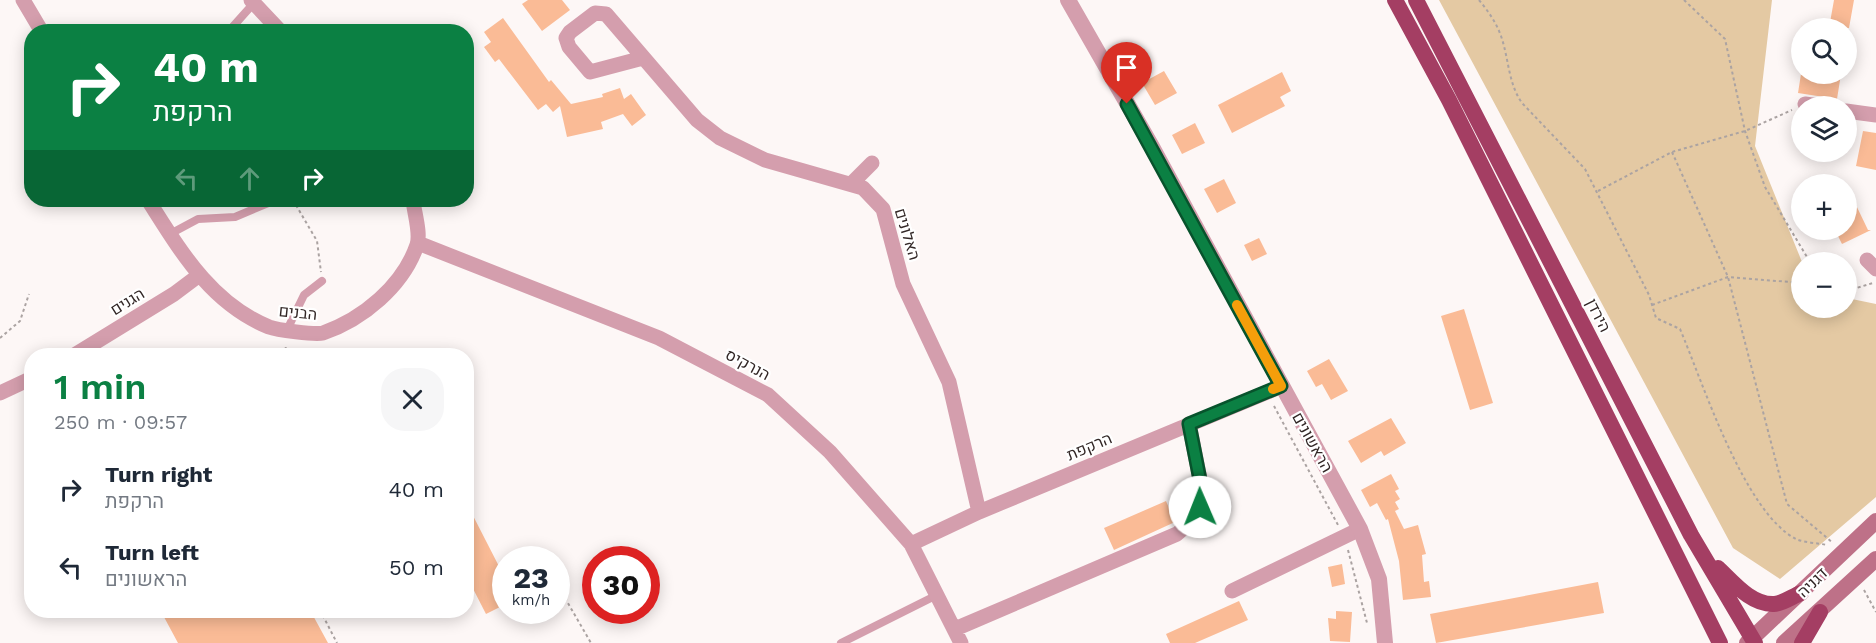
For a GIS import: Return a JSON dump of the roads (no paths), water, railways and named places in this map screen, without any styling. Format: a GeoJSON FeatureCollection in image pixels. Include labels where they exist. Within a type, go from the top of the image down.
{"type":"FeatureCollection","features":[{"type":"Feature","properties":{"kind":"highway"},"geometry":{"type":"LineString","coordinates":[[1395,0],[1454,111],[1720,643]]}},
{"type":"Feature","properties":{"kind":"highway","name":"הירדן"},"geometry":{"type":"LineString","coordinates":[[1416,0],[1703,554],[1752,641]]}},
{"type":"Feature","properties":{"kind":"highway"},"geometry":{"type":"LineString","coordinates":[[1703,554],[1749,597],[1761,602],[1776,604],[1801,593]]}},
{"type":"Feature","properties":{"kind":"highway"},"geometry":{"type":"LineString","coordinates":[[1802,643],[1821,612]]}},
{"type":"Feature","properties":{"kind":"main road","name":"דגניה"},"geometry":{"type":"LineString","coordinates":[[1752,641],[1801,593],[1835,550],[1876,521]]}},
{"type":"Feature","properties":{"kind":"main road","name":"דגניה"},"geometry":{"type":"LineString","coordinates":[[1784,643],[1821,612],[1856,575],[1876,559]]}},
{"type":"Feature","properties":{"kind":"street"},"geometry":{"type":"LineString","coordinates":[[23,0],[37,24]]}},
{"type":"Feature","properties":{"kind":"street","name":"הראשונים"},"geometry":{"type":"LineString","coordinates":[[1068,0],[1151,146],[1274,389],[1360,529],[1379,579],[1386,630],[1385,643]]}},
{"type":"Feature","properties":{"kind":"street"},"geometry":{"type":"LineString","coordinates":[[252,2],[273,24]]}},
{"type":"Feature","properties":{"kind":"street","name":"האלונים"},"geometry":{"type":"LineString","coordinates":[[643,58],[590,72],[569,47],[567,38],[570,32],[600,11],[606,14],[697,120],[720,138],[765,160],[863,188],[884,209],[889,221],[903,284],[949,382],[979,512]]}},
{"type":"Feature","properties":{"kind":"street"},"geometry":{"type":"LineString","coordinates":[[1857,112],[1876,115]]}},
{"type":"Feature","properties":{"kind":"street"},"geometry":{"type":"LineString","coordinates":[[850,184],[872,163]]}},
{"type":"Feature","properties":{"kind":"street","name":"הבנים"},"geometry":{"type":"LineString","coordinates":[[153,207],[198,276],[230,305],[270,328],[321,334],[366,312],[399,279],[418,243]]}},
{"type":"Feature","properties":{"kind":"street"},"geometry":{"type":"LineString","coordinates":[[414,207],[418,243]]}},
{"type":"Feature","properties":{"kind":"street","name":"הנרקיס"},"geometry":{"type":"LineString","coordinates":[[418,243],[659,338],[768,394],[830,452],[912,544],[958,636]]}},
{"type":"Feature","properties":{"kind":"street","name":"הגנים"},"geometry":{"type":"LineString","coordinates":[[87,348],[174,294],[198,276]]}},
{"type":"Feature","properties":{"kind":"street"},"geometry":{"type":"LineString","coordinates":[[0,393],[24,382]]}},
{"type":"Feature","properties":{"kind":"street","name":"הרקפת"},"geometry":{"type":"LineString","coordinates":[[912,544],[979,512],[1274,389]]}},
{"type":"Feature","properties":{"kind":"street"},"geometry":{"type":"LineString","coordinates":[[958,636],[1177,534],[1194,519],[1203,495],[1189,424]]}},
{"type":"Feature","properties":{"kind":"street"},"geometry":{"type":"LineString","coordinates":[[1232,591],[1360,529]]}},
{"type":"Feature","properties":{"kind":"lane"},"geometry":{"type":"LineString","coordinates":[[234,24],[252,2]]}},
{"type":"Feature","properties":{"kind":"lane"},"geometry":{"type":"LineString","coordinates":[[170,234],[198,219],[235,217],[259,207]]}},
{"type":"Feature","properties":{"kind":"lane"},"geometry":{"type":"LineString","coordinates":[[288,330],[304,296],[322,281]]}},
{"type":"Feature","properties":{"kind":"lane"},"geometry":{"type":"LineString","coordinates":[[841,643],[937,595]]}}]}
